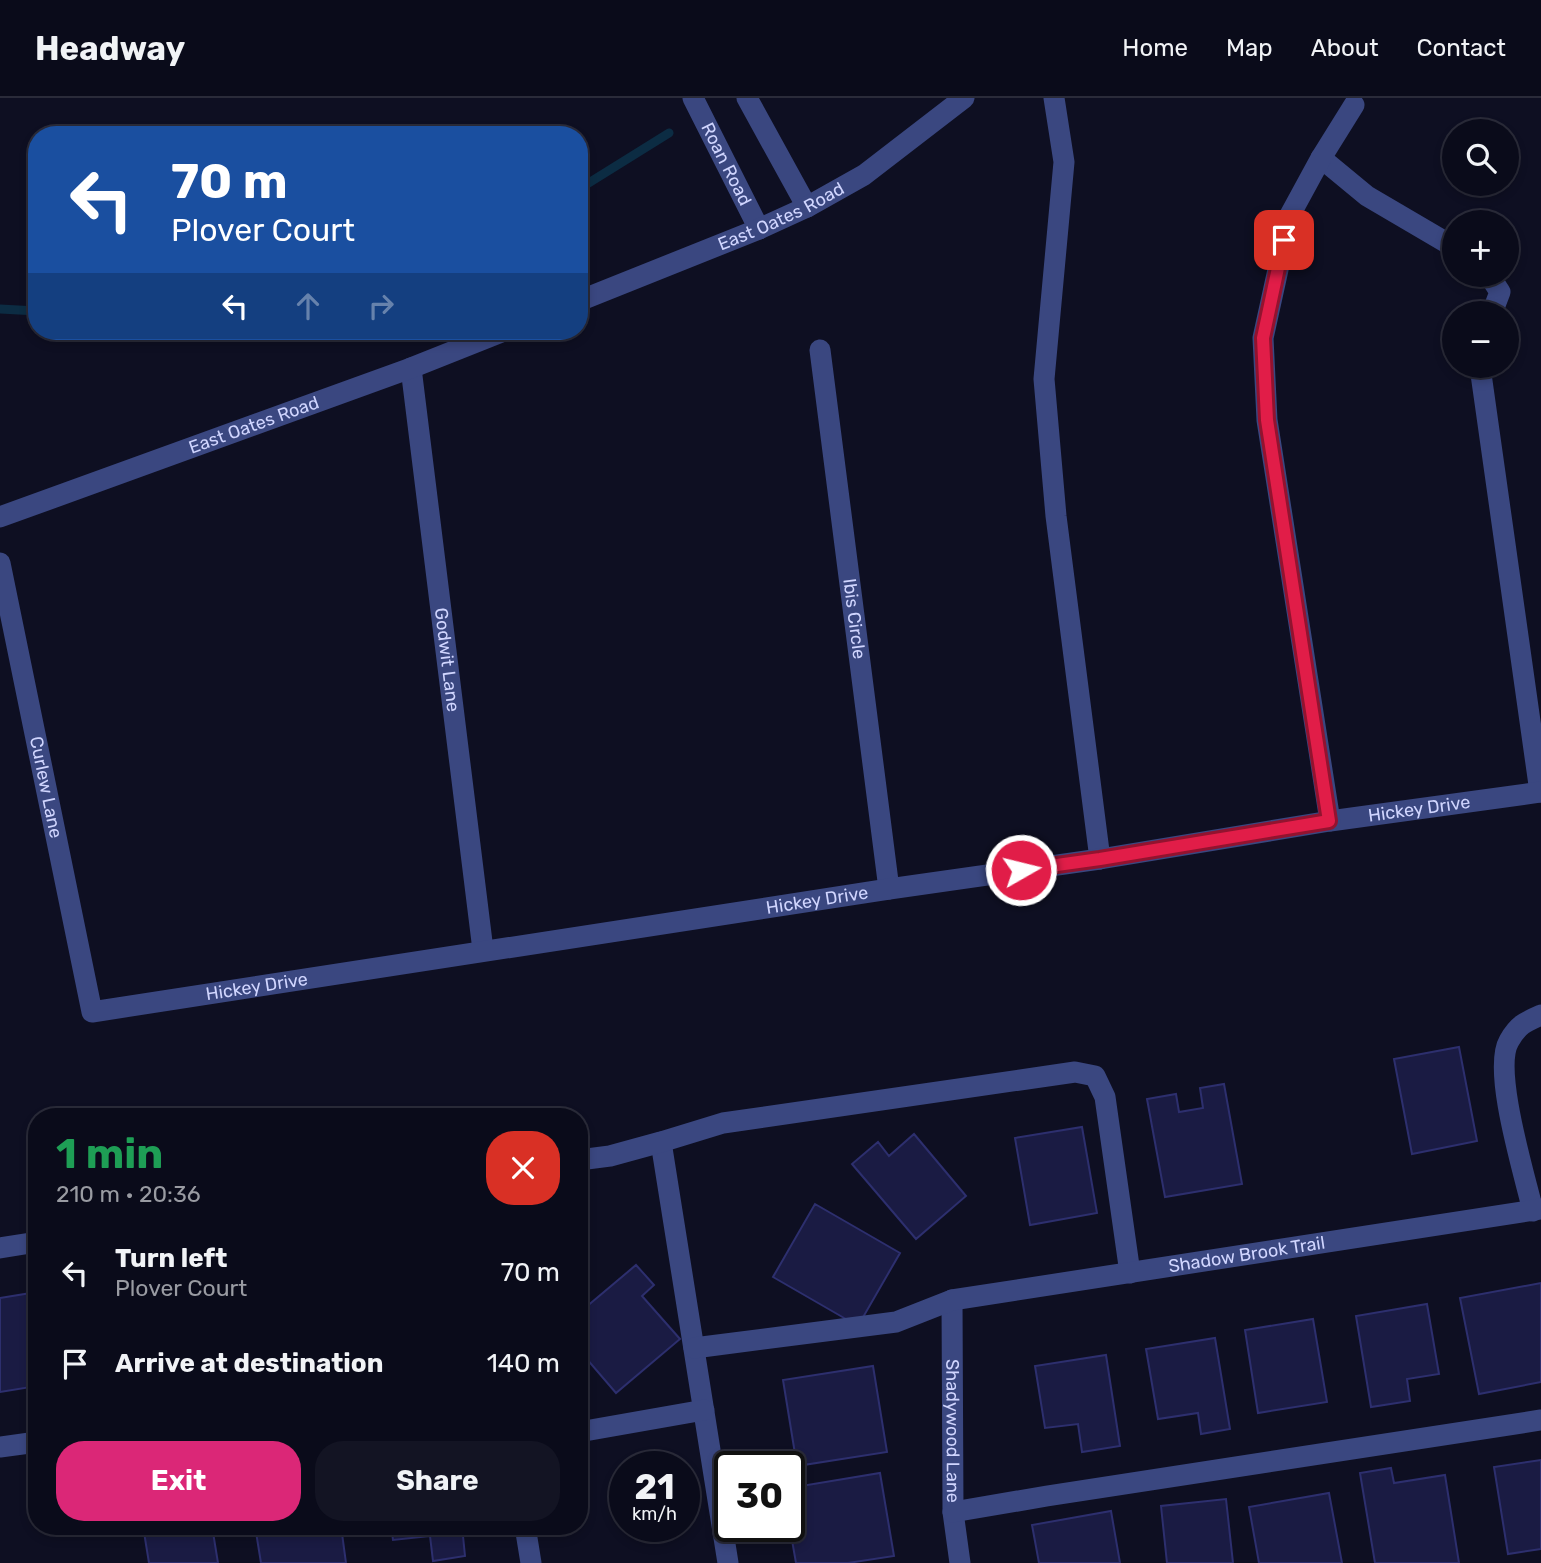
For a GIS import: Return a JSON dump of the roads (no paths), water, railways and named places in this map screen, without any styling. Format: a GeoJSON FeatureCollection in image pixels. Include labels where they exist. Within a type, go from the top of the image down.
{"type":"FeatureCollection","features":[{"type":"Feature","properties":{"kind":"street","name":"Roan Road"},"geometry":{"type":"LineString","coordinates":[[693,98],[759,229]]}},
{"type":"Feature","properties":{"kind":"street"},"geometry":{"type":"LineString","coordinates":[[747,98],[807,207]]}},
{"type":"Feature","properties":{"kind":"street","name":"East Oates Road"},"geometry":{"type":"LineString","coordinates":[[588,297],[807,207],[864,175],[964,98]]}},
{"type":"Feature","properties":{"kind":"street"},"geometry":{"type":"LineString","coordinates":[[1054,98],[1064,162],[1044,379],[1056,516],[1100,859]]}},
{"type":"Feature","properties":{"kind":"street"},"geometry":{"type":"LineString","coordinates":[[1329,821],[1267,420],[1263,338],[1290,215],[1354,105]]}},
{"type":"Feature","properties":{"kind":"street"},"geometry":{"type":"LineString","coordinates":[[1321,158],[1367,197],[1442,240]]}},
{"type":"Feature","properties":{"kind":"street","name":"East Oates Road"},"geometry":{"type":"LineString","coordinates":[[0,517],[481,340]]}},
{"type":"Feature","properties":{"kind":"street","name":"Ibis Circle"},"geometry":{"type":"LineString","coordinates":[[820,351],[889,889]]}},
{"type":"Feature","properties":{"kind":"street","name":"Godwit Lane"},"geometry":{"type":"LineString","coordinates":[[411,368],[483,950]]}},
{"type":"Feature","properties":{"kind":"street"},"geometry":{"type":"LineString","coordinates":[[1481,378],[1540,792]]}},
{"type":"Feature","properties":{"kind":"street","name":"Curlew Lane"},"geometry":{"type":"LineString","coordinates":[[0,563],[92,1012]]}},
{"type":"Feature","properties":{"kind":"street","name":"Hickey Drive"},"geometry":{"type":"LineString","coordinates":[[92,1012],[483,950],[1100,859],[1329,821],[1540,792]]}},
{"type":"Feature","properties":{"kind":"street"},"geometry":{"type":"LineString","coordinates":[[1537,1210],[1506,1097],[1503,1065],[1507,1043],[1522,1023],[1541,1015]]}},
{"type":"Feature","properties":{"kind":"street"},"geometry":{"type":"LineString","coordinates":[[588,1159],[610,1156],[723,1123],[1074,1072],[1094,1076],[1105,1097],[1130,1273]]}},
{"type":"Feature","properties":{"kind":"street"},"geometry":{"type":"LineString","coordinates":[[661,1142],[728,1563]]}},
{"type":"Feature","properties":{"kind":"street","name":"Shadow Brook Trail"},"geometry":{"type":"LineString","coordinates":[[694,1348],[896,1322],[952,1300],[1537,1210]]}},
{"type":"Feature","properties":{"kind":"street"},"geometry":{"type":"LineString","coordinates":[[0,1248],[28,1243]]}},
{"type":"Feature","properties":{"kind":"street","name":"Shadywood Lane"},"geometry":{"type":"LineString","coordinates":[[952,1300],[953,1512],[960,1563]]}},
{"type":"Feature","properties":{"kind":"street"},"geometry":{"type":"LineString","coordinates":[[588,1430],[704,1410]]}},
{"type":"Feature","properties":{"kind":"street"},"geometry":{"type":"LineString","coordinates":[[953,1512],[1541,1420]]}},
{"type":"Feature","properties":{"kind":"street"},"geometry":{"type":"LineString","coordinates":[[0,1447],[28,1443]]}},
{"type":"Feature","properties":{"kind":"street"},"geometry":{"type":"LineString","coordinates":[[526,1535],[531,1563]]}},
{"type":"Feature","properties":{"kind":"waterway"},"geometry":{"type":"LineString","coordinates":[[588,183],[669,133]]}},
{"type":"Feature","properties":{"kind":"waterway"},"geometry":{"type":"LineString","coordinates":[[0,309],[28,311]]}}]}
